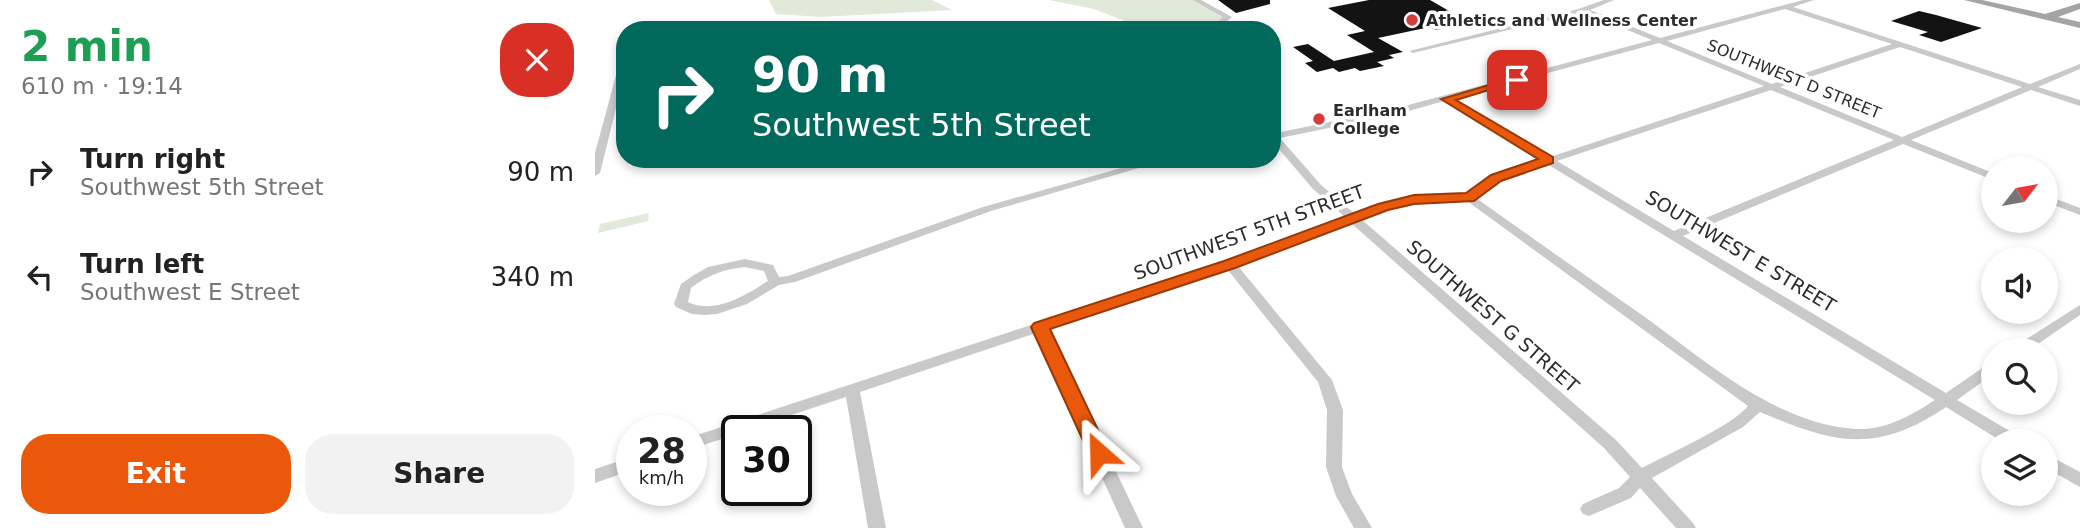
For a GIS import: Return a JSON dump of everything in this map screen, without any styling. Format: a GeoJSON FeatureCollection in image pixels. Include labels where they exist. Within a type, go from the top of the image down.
{"type":"FeatureCollection","features":[{"type":"Feature","properties":{"kind":"main road"},"geometry":{"type":"LineString","coordinates":[[1969,0],[2080,26]]}},
{"type":"Feature","properties":{"kind":"main road"},"geometry":{"type":"LineString","coordinates":[[2046,18],[2080,6]]}},
{"type":"Feature","properties":{"kind":"street"},"geometry":{"type":"LineString","coordinates":[[1196,0],[1228,17],[1223,21]]}},
{"type":"Feature","properties":{"kind":"street"},"geometry":{"type":"LineString","coordinates":[[1413,51],[1584,10],[1611,0]]}},
{"type":"Feature","properties":{"kind":"street"},"geometry":{"type":"LineString","coordinates":[[1281,136],[1332,127],[1446,99],[1811,0]]}},
{"type":"Feature","properties":{"kind":"street"},"geometry":{"type":"LineString","coordinates":[[1785,7],[2080,103]]}},
{"type":"Feature","properties":{"kind":"street","name":"SOUTHWEST D STREET"},"geometry":{"type":"LineString","coordinates":[[1584,10],[1981,172]]}},
{"type":"Feature","properties":{"kind":"street"},"geometry":{"type":"LineString","coordinates":[[1901,44],[1496,178],[1469,198],[1756,404],[1824,429],[1864,433],[1892,430],[1981,375]]}},
{"type":"Feature","properties":{"kind":"street"},"geometry":{"type":"LineString","coordinates":[[1675,235],[2080,66]]}},
{"type":"Feature","properties":{"kind":"street"},"geometry":{"type":"LineString","coordinates":[[595,173],[616,90]]}},
{"type":"Feature","properties":{"kind":"street","name":"SOUTHWEST E STREET"},"geometry":{"type":"LineString","coordinates":[[1446,99],[1994,429]]}},
{"type":"Feature","properties":{"kind":"street","name":"SOUTHWEST G STREET"},"geometry":{"type":"LineString","coordinates":[[1281,147],[1304,174],[1610,444],[1687,528]]}},
{"type":"Feature","properties":{"kind":"street"},"geometry":{"type":"LineString","coordinates":[[775,282],[769,268],[754,263],[731,264],[689,284],[680,299],[686,307],[694,309],[723,307],[754,295],[775,282],[791,279],[987,209],[1133,168]]}},
{"type":"Feature","properties":{"kind":"street","name":"SOUTHWEST 5TH STREET"},"geometry":{"type":"LineString","coordinates":[[707,438],[1229,264],[1405,201],[1469,198]]}},
{"type":"Feature","properties":{"kind":"street"},"geometry":{"type":"LineString","coordinates":[[2058,203],[2080,212]]}},
{"type":"Feature","properties":{"kind":"street"},"geometry":{"type":"LineString","coordinates":[[1229,264],[1325,380],[1335,410],[1334,467],[1344,496],[1363,528]]}},
{"type":"Feature","properties":{"kind":"street"},"geometry":{"type":"LineString","coordinates":[[2037,338],[2080,309]]}},
{"type":"Feature","properties":{"kind":"street"},"geometry":{"type":"LineString","coordinates":[[1040,327],[1134,528]]}},
{"type":"Feature","properties":{"kind":"street"},"geometry":{"type":"LineString","coordinates":[[852,390],[877,528]]}},
{"type":"Feature","properties":{"kind":"street"},"geometry":{"type":"LineString","coordinates":[[1589,509],[1625,493],[1642,476],[1738,423],[1752,412],[1756,404]]}},
{"type":"Feature","properties":{"kind":"street"},"geometry":{"type":"LineString","coordinates":[[2058,467],[2080,480]]}},
{"type":"Feature","properties":{"kind":"street"},"geometry":{"type":"LineString","coordinates":[[595,476],[616,469]]}},
{"type":"Feature","properties":{"kind":"green space"},"geometry":{"type":"Polygon","coordinates":[[[769,0],[932,0],[952,10],[821,17],[776,14],[769,0]]]}},
{"type":"Feature","properties":{"kind":"green space"},"geometry":{"type":"Polygon","coordinates":[[[1049,0],[1196,0],[1226,14],[1220,21],[1125,21],[1094,9],[1049,0]]]}},
{"type":"Feature","properties":{"kind":"green space"},"geometry":{"type":"Polygon","coordinates":[[[649,213],[648,221],[598,233],[600,224],[649,213]]]}},
{"type":"Feature","properties":{"kind":"building"},"geometry":{"type":"Polygon","coordinates":[[[1218,0],[1270,0],[1270,4],[1236,13],[1218,0]]]}},
{"type":"Feature","properties":{"kind":"building"},"geometry":{"type":"Polygon","coordinates":[[[1369,0],[1430,0],[1470,23],[1436,30],[1430,27],[1378,38],[1403,52],[1389,55],[1394,58],[1377,62],[1384,66],[1360,71],[1355,68],[1339,72],[1333,68],[1317,72],[1305,63],[1313,61],[1293,47],[1308,44],[1334,61],[1374,52],[1347,35],[1365,31],[1328,8],[1369,0]]]}},
{"type":"Feature","properties":{"kind":"building"},"geometry":{"type":"Polygon","coordinates":[[[1919,11],[1982,28],[1941,42],[1919,35],[1928,32],[1891,21],[1919,11]]]}},
{"type":"Feature","properties":{"kind":"place","name":"Athletics and Wellness Center"},"geometry":{"type":"Point","coordinates":[1412,20]}},
{"type":"Feature","properties":{"kind":"place","name":"Earlham College"},"geometry":{"type":"Point","coordinates":[1319,119]}},
{"type":"Feature","properties":{"kind":"route"},"geometry":{"type":"LineString","coordinates":[[1099,453],[1040,327],[1319,233],[1384,207],[1414,200],[1469,198],[1496,178],[1549,160],[1446,99],[1517,80]]}}]}
